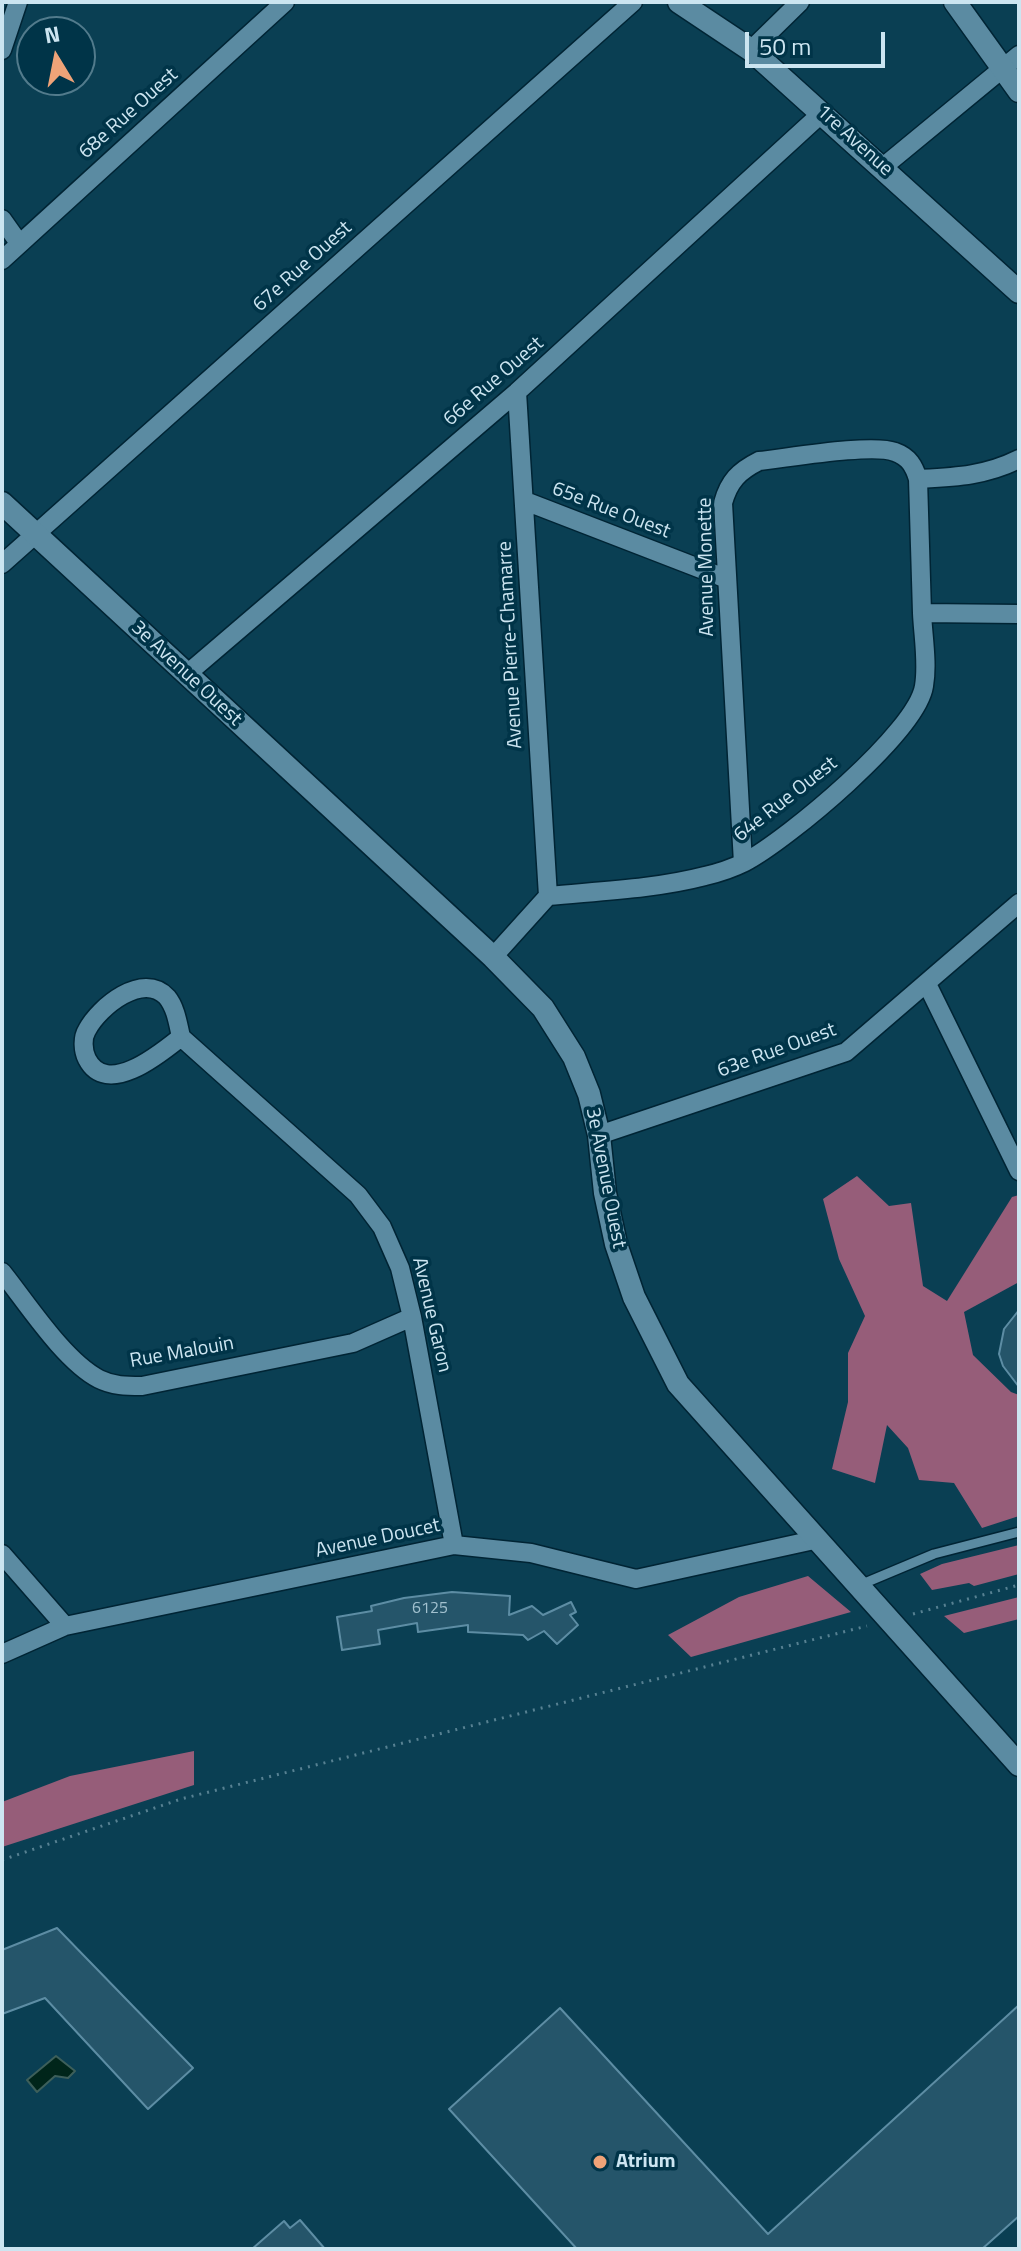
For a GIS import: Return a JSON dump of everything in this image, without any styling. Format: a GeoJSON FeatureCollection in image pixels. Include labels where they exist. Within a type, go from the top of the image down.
{"type":"FeatureCollection","features":[{"type":"Feature","properties":{"kind":"street"},"geometry":{"type":"LineString","coordinates":[[2,50],[18,2]]}},
{"type":"Feature","properties":{"kind":"street","name":"68e Rue Ouest"},"geometry":{"type":"LineString","coordinates":[[2,260],[285,2]]}},
{"type":"Feature","properties":{"kind":"street","name":"67e Rue Ouest"},"geometry":{"type":"LineString","coordinates":[[2,564],[633,2]]}},
{"type":"Feature","properties":{"kind":"street","name":"1re Avenue"},"geometry":{"type":"LineString","coordinates":[[679,2],[751,50],[1019,292]]}},
{"type":"Feature","properties":{"kind":"street"},"geometry":{"type":"LineString","coordinates":[[751,50],[800,2]]}},
{"type":"Feature","properties":{"kind":"street"},"geometry":{"type":"LineString","coordinates":[[955,2],[1011,61],[1019,91]]}},
{"type":"Feature","properties":{"kind":"street"},"geometry":{"type":"LineString","coordinates":[[883,167],[1011,61]]}},
{"type":"Feature","properties":{"kind":"street","name":"66e Rue Ouest"},"geometry":{"type":"LineString","coordinates":[[187,674],[517,392],[822,113]]}},
{"type":"Feature","properties":{"kind":"street"},"geometry":{"type":"LineString","coordinates":[[2,219],[19,243]]}},
{"type":"Feature","properties":{"kind":"street","name":"Avenue Pierre-Chamarre"},"geometry":{"type":"LineString","coordinates":[[517,392],[548,896]]}},
{"type":"Feature","properties":{"kind":"street","name":"Avenue Monette"},"geometry":{"type":"LineString","coordinates":[[743,863],[723,503],[727,487],[745,468],[759,461],[881,449],[905,457],[914,465],[918,479]]}},
{"type":"Feature","properties":{"kind":"street"},"geometry":{"type":"LineString","coordinates":[[1019,459],[996,471],[970,477],[918,479],[922,613],[1019,614]]}},
{"type":"Feature","properties":{"kind":"street","name":"65e Rue Ouest"},"geometry":{"type":"LineString","coordinates":[[525,501],[727,579]]}},
{"type":"Feature","properties":{"kind":"street","name":"3e Avenue Ouest"},"geometry":{"type":"LineString","coordinates":[[2,503],[493,957],[543,1008],[574,1057],[589,1094],[599,1135],[605,1193],[616,1244],[654,1343],[678,1384],[814,1540],[1019,1765]]}},
{"type":"Feature","properties":{"kind":"street","name":"64e Rue Ouest"},"geometry":{"type":"LineString","coordinates":[[548,896],[704,876],[743,863],[773,844],[881,752],[906,725],[918,705],[924,685],[922,613]]}},
{"type":"Feature","properties":{"kind":"street"},"geometry":{"type":"LineString","coordinates":[[493,957],[548,896]]}},
{"type":"Feature","properties":{"kind":"street","name":"63e Rue Ouest"},"geometry":{"type":"LineString","coordinates":[[599,1135],[846,1052],[1019,903]]}},
{"type":"Feature","properties":{"kind":"street"},"geometry":{"type":"LineString","coordinates":[[927,984],[1019,1171]]}},
{"type":"Feature","properties":{"kind":"street","name":"Avenue Garon"},"geometry":{"type":"LineString","coordinates":[[181,1037],[133,1070],[116,1074],[103,1073],[89,1063],[83,1049],[86,1031],[116,997],[134,990],[151,989],[166,996],[176,1012],[181,1037],[358,1195],[382,1227],[394,1254],[412,1317],[454,1545]]}},
{"type":"Feature","properties":{"kind":"street","name":"Rue Malouin"},"geometry":{"type":"LineString","coordinates":[[2,1272],[77,1362],[97,1378],[116,1385],[142,1386],[353,1343],[412,1317]]}},
{"type":"Feature","properties":{"kind":"street","name":"Avenue Doucet"},"geometry":{"type":"LineString","coordinates":[[2,1654],[65,1626],[454,1545],[531,1553],[636,1579],[814,1540]]}},
{"type":"Feature","properties":{"kind":"street"},"geometry":{"type":"LineString","coordinates":[[2,1554],[65,1626]]}},
{"type":"Feature","properties":{"kind":"lane"},"geometry":{"type":"LineString","coordinates":[[857,1586],[934,1554],[1019,1532]]}},
{"type":"Feature","properties":{"kind":"path"},"geometry":{"type":"LineString","coordinates":[[912,1614],[1019,1585]]}},
{"type":"Feature","properties":{"kind":"path"},"geometry":{"type":"LineString","coordinates":[[2,1860],[181,1799],[869,1626]]}},
{"type":"Feature","properties":{"kind":"shaded area"},"geometry":{"type":"Polygon","coordinates":[[[857,1176],[889,1206],[911,1203],[923,1286],[947,1301],[1012,1197],[1019,1195],[1019,1282],[964,1312],[973,1355],[1011,1392],[1019,1395],[1019,1516],[982,1528],[954,1483],[919,1480],[908,1448],[887,1425],[875,1483],[832,1469],[848,1402],[848,1353],[865,1316],[839,1259],[823,1199],[857,1176]]]}},
{"type":"Feature","properties":{"kind":"shaded area"},"geometry":{"type":"Polygon","coordinates":[[[1019,1545],[1019,1574],[974,1586],[969,1583],[932,1590],[920,1574],[942,1564],[1019,1545]]]}},
{"type":"Feature","properties":{"kind":"shaded area"},"geometry":{"type":"Polygon","coordinates":[[[808,1576],[851,1612],[691,1657],[668,1635],[739,1597],[808,1576]]]}},
{"type":"Feature","properties":{"kind":"shaded area"},"geometry":{"type":"Polygon","coordinates":[[[1019,1597],[1019,1619],[964,1633],[944,1616],[1019,1597]]]}},
{"type":"Feature","properties":{"kind":"shaded area"},"geometry":{"type":"Polygon","coordinates":[[[194,1751],[194,1785],[2,1847],[2,1802],[70,1776],[194,1751]]]}},
{"type":"Feature","properties":{"kind":"shaded area"},"geometry":{"type":"Polygon","coordinates":[[[56,2056],[75,2071],[68,2078],[55,2076],[37,2092],[27,2080],[56,2056]]]}},
{"type":"Feature","properties":{"kind":"building"},"geometry":{"type":"Polygon","coordinates":[[[1019,1310],[1019,1387],[1003,1366],[999,1354],[1004,1329],[1019,1310]]]}},
{"type":"Feature","properties":{"kind":"building"},"geometry":{"type":"Polygon","coordinates":[[[452,1592],[510,1596],[509,1615],[532,1606],[543,1615],[571,1602],[576,1612],[570,1615],[578,1625],[557,1644],[544,1631],[528,1640],[523,1635],[468,1632],[468,1625],[418,1632],[417,1623],[378,1630],[380,1644],[342,1650],[337,1617],[372,1611],[371,1606],[404,1598],[452,1592]]]}},
{"type":"Feature","properties":{"kind":"building"},"geometry":{"type":"Polygon","coordinates":[[[57,1928],[193,2068],[148,2109],[45,1998],[2,2014],[2,1950],[57,1928]]]}},
{"type":"Feature","properties":{"kind":"building","name":"Atrium"},"geometry":{"type":"Polygon","coordinates":[[[1019,2005],[1019,2216],[982,2249],[577,2249],[449,2109],[560,2008],[768,2234],[1019,2005]]]}},
{"type":"Feature","properties":{"kind":"building"},"geometry":{"type":"Polygon","coordinates":[[[300,2220],[325,2249],[252,2249],[284,2221],[290,2228],[300,2220]]]}},
{"type":"Feature","properties":{"kind":"place","name":"Atrium"},"geometry":{"type":"Point","coordinates":[600,2162]}}]}
